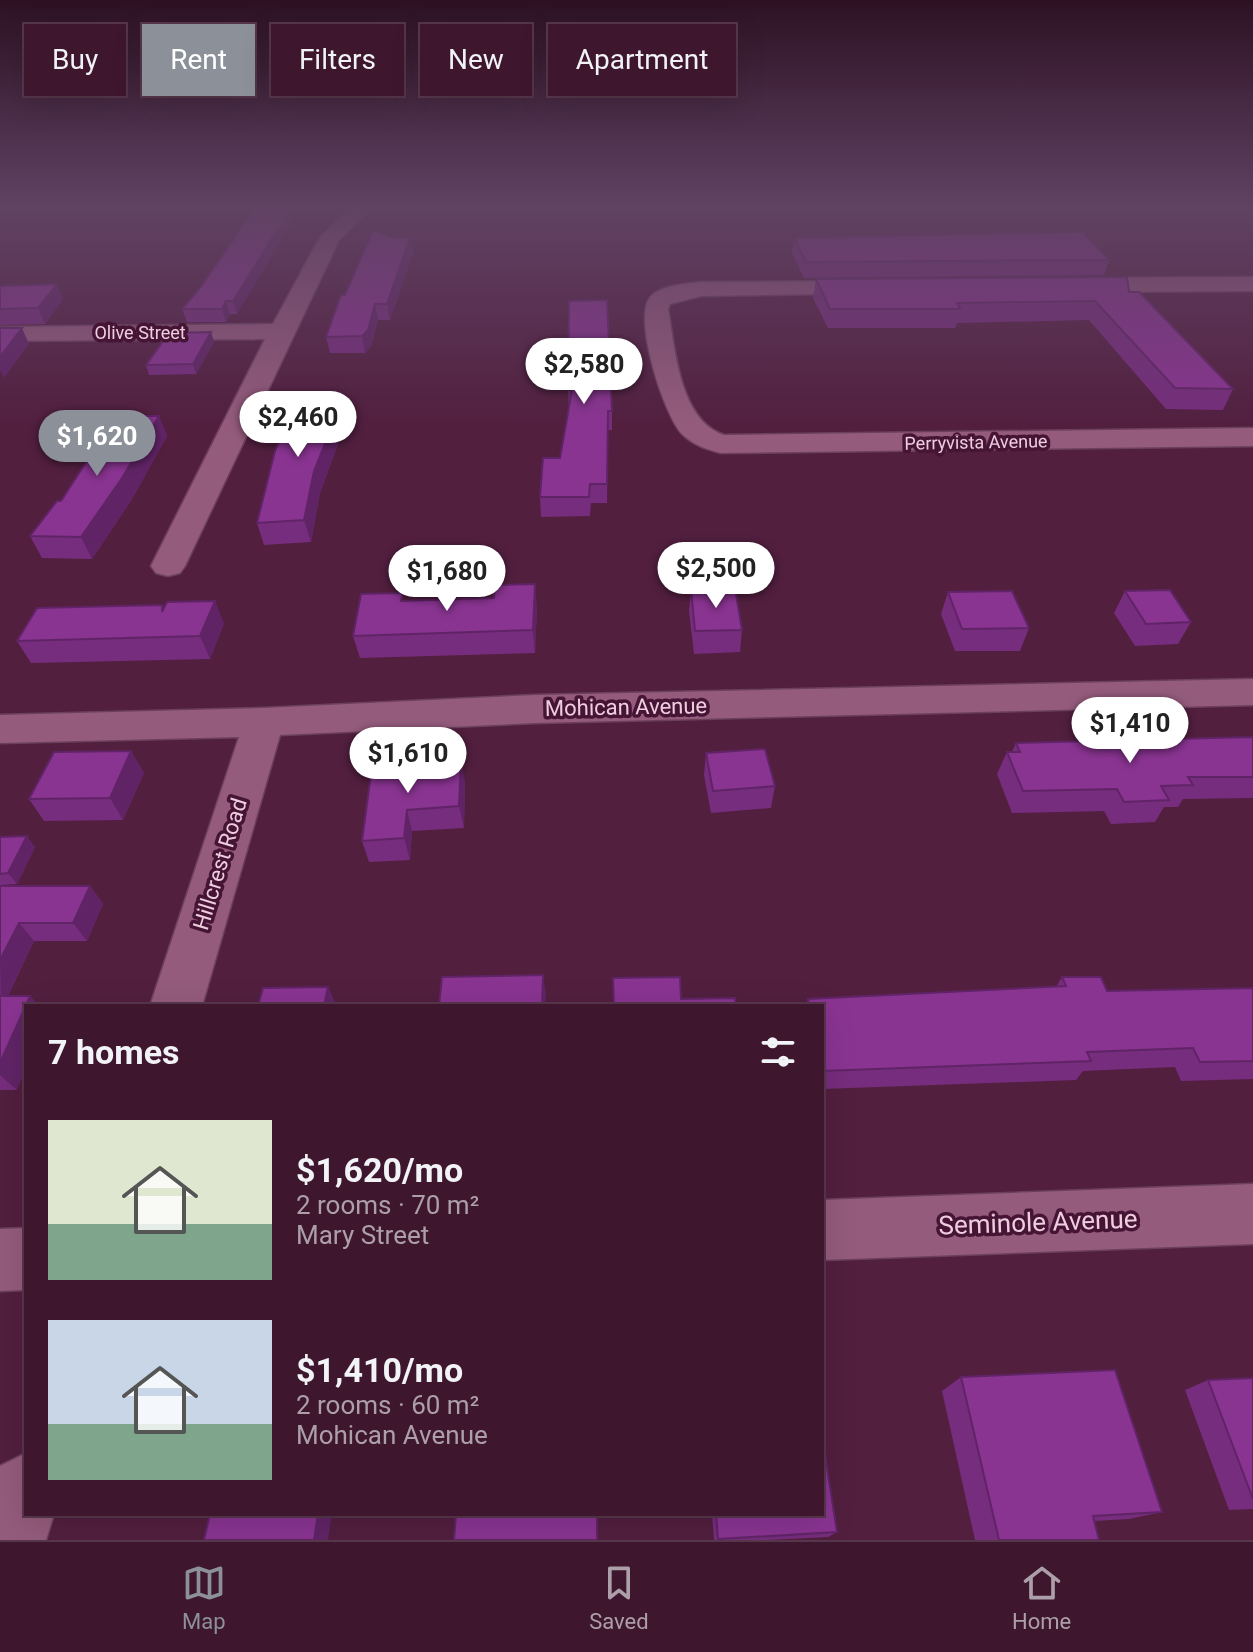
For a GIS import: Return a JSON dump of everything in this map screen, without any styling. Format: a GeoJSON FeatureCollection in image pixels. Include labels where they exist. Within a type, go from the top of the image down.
{"type":"FeatureCollection","features":[{"type":"Feature","properties":{"kind":"street"},"geometry":{"type":"LineString","coordinates":[[168,566],[308,280]]}},
{"type":"Feature","properties":{"kind":"street"},"geometry":{"type":"LineString","coordinates":[[1048,286],[1253,284]]}},
{"type":"Feature","properties":{"kind":"street","name":"Perryvista Avenue"},"geometry":{"type":"LineString","coordinates":[[890,287],[701,289],[660,300],[656,309],[674,390],[689,426],[700,439],[721,444],[1253,437]]}},
{"type":"Feature","properties":{"kind":"street","name":"Olive Street"},"geometry":{"type":"LineString","coordinates":[[0,334],[281,331]]}},
{"type":"Feature","properties":{"kind":"street","name":"Mohican Avenue"},"geometry":{"type":"LineString","coordinates":[[0,729],[264,722],[535,709],[1253,692]]}},
{"type":"Feature","properties":{"kind":"street","name":"Hillcrest Road"},"geometry":{"type":"LineString","coordinates":[[177,1004],[264,722]]}},
{"type":"Feature","properties":{"kind":"street","name":"Seminole Avenue"},"geometry":{"type":"LineString","coordinates":[[824,1230],[1253,1214]]}},
{"type":"Feature","properties":{"kind":"street"},"geometry":{"type":"LineString","coordinates":[[0,1260],[24,1259]]}},
{"type":"Feature","properties":{"kind":"street"},"geometry":{"type":"LineString","coordinates":[[10,1540],[24,1494]]}},
{"type":"Feature","properties":{"kind":"building"},"geometry":{"type":"Polygon","coordinates":[[[206,280],[246,280],[233,301],[226,301],[222,309],[182,309],[206,280]]]}},
{"type":"Feature","properties":{"kind":"building"},"geometry":{"type":"Polygon","coordinates":[[[352,280],[395,280],[387,304],[375,304],[368,330],[362,336],[326,337],[341,295],[345,295],[352,280]]]}},
{"type":"Feature","properties":{"kind":"building"},"geometry":{"type":"Polygon","coordinates":[[[816,280],[1127,280],[1129,292],[1139,292],[1233,389],[1175,388],[1095,301],[957,303],[960,309],[830,309],[816,280]]]}},
{"type":"Feature","properties":{"kind":"building"},"geometry":{"type":"Polygon","coordinates":[[[57,284],[38,308],[0,309],[0,286],[57,284]]]}},
{"type":"Feature","properties":{"kind":"building"},"geometry":{"type":"Polygon","coordinates":[[[607,300],[612,411],[608,411],[607,484],[590,484],[589,497],[540,497],[543,458],[560,458],[572,390],[568,390],[569,301],[607,300]]]}},
{"type":"Feature","properties":{"kind":"building"},"geometry":{"type":"Polygon","coordinates":[[[0,328],[22,328],[0,357],[0,328]]]}},
{"type":"Feature","properties":{"kind":"building"},"geometry":{"type":"Polygon","coordinates":[[[211,332],[193,364],[146,365],[169,333],[211,332]]]}},
{"type":"Feature","properties":{"kind":"building"},"geometry":{"type":"Polygon","coordinates":[[[303,392],[340,393],[329,424],[333,424],[314,471],[304,520],[257,523],[275,451],[280,439],[284,439],[303,392]]]}},
{"type":"Feature","properties":{"kind":"building"},"geometry":{"type":"Polygon","coordinates":[[[116,416],[159,416],[122,478],[81,537],[30,536],[57,501],[61,501],[116,416]]]}},
{"type":"Feature","properties":{"kind":"building"},"geometry":{"type":"Polygon","coordinates":[[[535,584],[533,630],[353,636],[361,594],[403,593],[401,601],[494,598],[495,585],[535,584]]]}},
{"type":"Feature","properties":{"kind":"building"},"geometry":{"type":"Polygon","coordinates":[[[735,588],[742,630],[695,631],[691,589],[735,588]]]}},
{"type":"Feature","properties":{"kind":"building"},"geometry":{"type":"Polygon","coordinates":[[[1170,590],[1191,622],[1146,624],[1125,591],[1170,590]]]}},
{"type":"Feature","properties":{"kind":"building"},"geometry":{"type":"Polygon","coordinates":[[[1012,591],[1029,628],[962,629],[948,592],[1012,591]]]}},
{"type":"Feature","properties":{"kind":"building"},"geometry":{"type":"Polygon","coordinates":[[[215,601],[200,636],[17,641],[37,608],[162,605],[162,612],[167,602],[215,601]]]}},
{"type":"Feature","properties":{"kind":"building"},"geometry":{"type":"Polygon","coordinates":[[[1253,737],[1253,777],[1188,777],[1193,785],[1161,786],[1169,800],[1124,802],[1117,789],[1023,791],[1007,752],[1020,752],[1016,743],[1253,737]]]}},
{"type":"Feature","properties":{"kind":"building"},"geometry":{"type":"Polygon","coordinates":[[[765,749],[775,786],[713,791],[706,753],[765,749]]]}},
{"type":"Feature","properties":{"kind":"building"},"geometry":{"type":"Polygon","coordinates":[[[131,751],[110,798],[29,799],[54,752],[131,751]]]}},
{"type":"Feature","properties":{"kind":"building"},"geometry":{"type":"Polygon","coordinates":[[[461,760],[459,806],[407,810],[404,838],[362,841],[372,766],[461,760]]]}},
{"type":"Feature","properties":{"kind":"building"},"geometry":{"type":"Polygon","coordinates":[[[27,836],[8,873],[0,874],[0,837],[27,836]]]}},
{"type":"Feature","properties":{"kind":"building"},"geometry":{"type":"Polygon","coordinates":[[[0,886],[90,886],[73,923],[19,923],[0,960],[0,886]]]}},
{"type":"Feature","properties":{"kind":"building"},"geometry":{"type":"Polygon","coordinates":[[[543,975],[542,1004],[439,1004],[442,977],[543,975]]]}},
{"type":"Feature","properties":{"kind":"building"},"geometry":{"type":"Polygon","coordinates":[[[680,977],[681,999],[735,998],[736,1004],[614,1004],[613,978],[680,977]]]}},
{"type":"Feature","properties":{"kind":"building"},"geometry":{"type":"Polygon","coordinates":[[[1062,977],[1101,977],[1107,991],[1253,988],[1253,1061],[1200,1062],[1193,1048],[1087,1052],[1091,1061],[824,1071],[824,1004],[809,1004],[808,999],[1066,986],[1062,977]]]}},
{"type":"Feature","properties":{"kind":"building"},"geometry":{"type":"Polygon","coordinates":[[[328,987],[324,1004],[259,1004],[263,988],[328,987]]]}},
{"type":"Feature","properties":{"kind":"building"},"geometry":{"type":"Polygon","coordinates":[[[0,996],[30,996],[24,1004],[0,1063],[0,996]]]}},
{"type":"Feature","properties":{"kind":"building"},"geometry":{"type":"Polygon","coordinates":[[[1115,1370],[1162,1512],[1093,1516],[1099,1540],[999,1540],[961,1377],[1115,1370]]]}},
{"type":"Feature","properties":{"kind":"building"},"geometry":{"type":"Polygon","coordinates":[[[1253,1378],[1253,1499],[1208,1380],[1253,1378]]]}},
{"type":"Feature","properties":{"kind":"building"},"geometry":{"type":"Polygon","coordinates":[[[824,1448],[837,1532],[718,1539],[716,1516],[824,1516],[824,1448]]]}},
{"type":"Feature","properties":{"kind":"building"},"geometry":{"type":"Polygon","coordinates":[[[210,1516],[318,1516],[314,1540],[204,1540],[210,1516]]]}},
{"type":"Feature","properties":{"kind":"building"},"geometry":{"type":"Polygon","coordinates":[[[456,1516],[597,1516],[597,1540],[454,1540],[456,1516]]]}}]}
